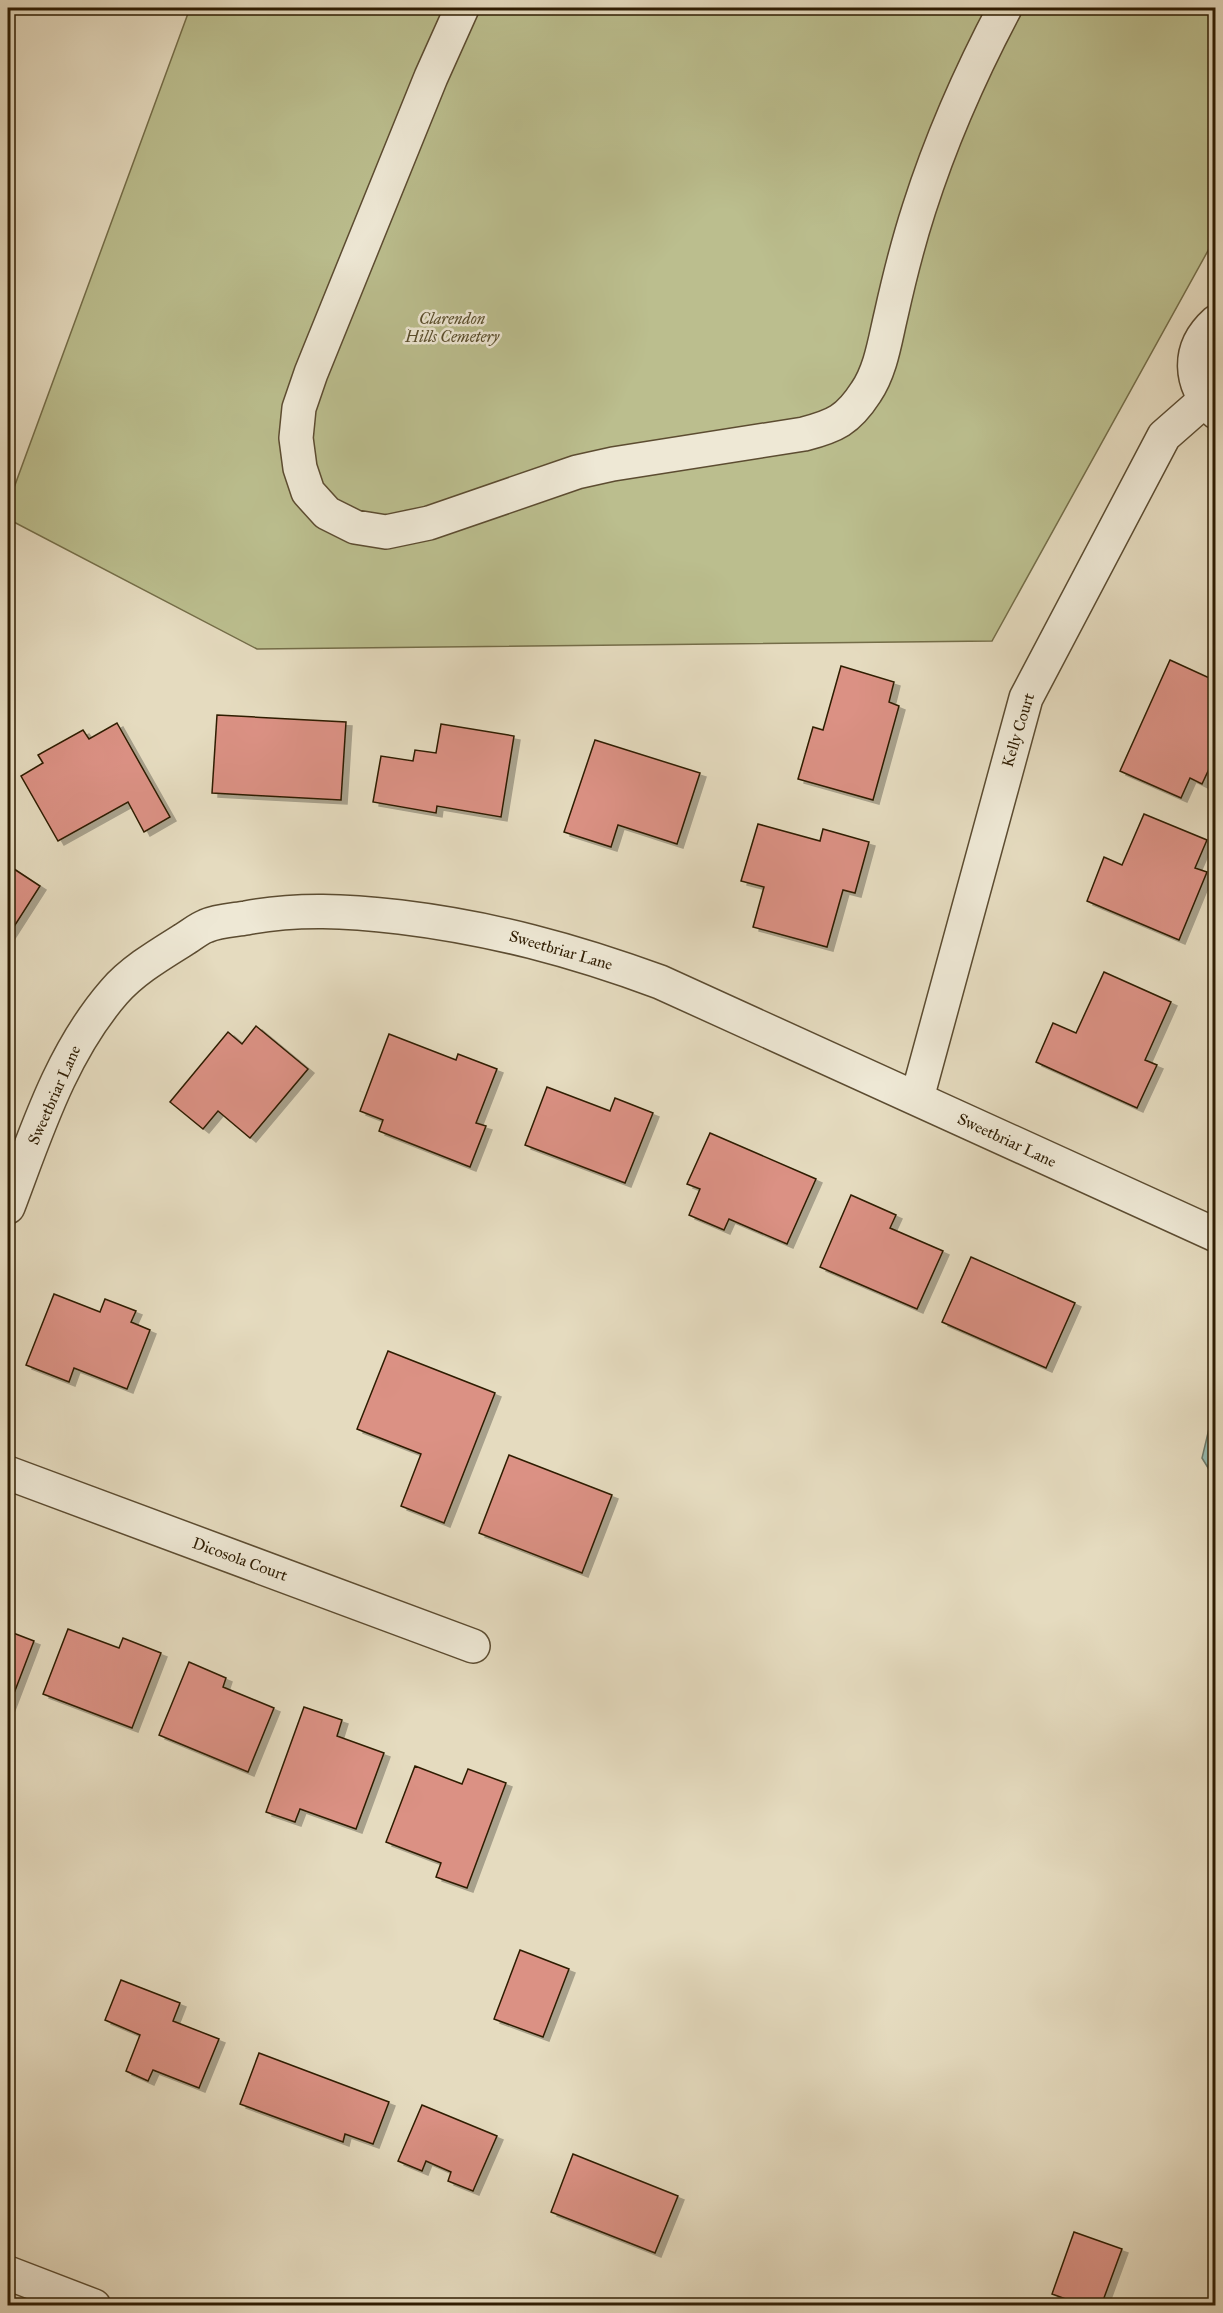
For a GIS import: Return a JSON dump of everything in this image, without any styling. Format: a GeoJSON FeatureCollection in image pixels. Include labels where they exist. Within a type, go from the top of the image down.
{"type":"FeatureCollection","features":[{"type":"Feature","properties":{"kind":"street"},"geometry":{"type":"LineString","coordinates":[[462,8],[430,77],[299,408],[296,438],[300,468],[308,492],[327,513],[355,527],[386,532],[429,523],[577,472],[613,464],[804,435],[834,426],[851,412],[867,391],[878,367],[919,208],[943,142],[985,45],[1005,8]]}},
{"type":"Feature","properties":{"kind":"street","name":"Kelly Court"},"geometry":{"type":"LineString","coordinates":[[917,1098],[1026,698],[1164,436],[1210,406],[1197,383],[1194,365],[1197,347],[1207,330],[1215,322]]}},
{"type":"Feature","properties":{"kind":"street","name":"Sweetbriar Lane"},"geometry":{"type":"LineString","coordinates":[[8,1207],[62,1073],[81,1036],[115,991],[148,962],[207,925],[300,910],[359,913],[449,923],[503,933],[607,963],[660,982],[1215,1235]]}},
{"type":"Feature","properties":{"kind":"street","name":"Dicosola Court"},"geometry":{"type":"LineString","coordinates":[[8,1473],[473,1646]]}},
{"type":"Feature","properties":{"kind":"street"},"geometry":{"type":"LineString","coordinates":[[8,2273],[94,2306]]}},
{"type":"Feature","properties":{"kind":"green space","name":"Clarendon Hills Cemetery"},"geometry":{"type":"Polygon","coordinates":[[[190,8],[1215,8],[1215,238],[992,641],[257,649],[8,519],[8,504],[190,8]]]}},
{"type":"Feature","properties":{"kind":"water"},"geometry":{"type":"Polygon","coordinates":[[[1215,1410],[1215,1479],[1202,1458],[1215,1410]]]}},
{"type":"Feature","properties":{"kind":"building"},"geometry":{"type":"Polygon","coordinates":[[[1170,660],[1216,681],[1216,754],[1202,784],[1190,778],[1181,798],[1120,771],[1170,660]]]}},
{"type":"Feature","properties":{"kind":"building"},"geometry":{"type":"Polygon","coordinates":[[[841,666],[894,682],[889,702],[899,706],[873,800],[798,779],[813,727],[823,730],[841,666]]]}},
{"type":"Feature","properties":{"kind":"building"},"geometry":{"type":"Polygon","coordinates":[[[217,715],[346,722],[341,800],[212,793],[217,715]]]}},
{"type":"Feature","properties":{"kind":"building"},"geometry":{"type":"Polygon","coordinates":[[[117,723],[170,817],[144,832],[128,802],[58,841],[21,776],[43,763],[38,755],[83,730],[89,739],[117,723]]]}},
{"type":"Feature","properties":{"kind":"building"},"geometry":{"type":"Polygon","coordinates":[[[441,724],[514,736],[501,817],[437,806],[436,813],[373,802],[381,756],[413,761],[415,750],[436,753],[441,724]]]}},
{"type":"Feature","properties":{"kind":"building"},"geometry":{"type":"Polygon","coordinates":[[[595,740],[700,773],[677,844],[618,825],[611,847],[564,832],[595,740]]]}},
{"type":"Feature","properties":{"kind":"building"},"geometry":{"type":"Polygon","coordinates":[[[1144,814],[1207,840],[1195,868],[1207,872],[1179,940],[1087,901],[1104,857],[1122,865],[1144,814]]]}},
{"type":"Feature","properties":{"kind":"building"},"geometry":{"type":"Polygon","coordinates":[[[758,824],[820,841],[823,829],[869,842],[855,893],[843,890],[827,947],[753,927],[764,887],[741,881],[758,824]]]}},
{"type":"Feature","properties":{"kind":"building"},"geometry":{"type":"Polygon","coordinates":[[[8,865],[40,886],[8,936],[8,865]]]}},
{"type":"Feature","properties":{"kind":"building"},"geometry":{"type":"Polygon","coordinates":[[[1104,972],[1171,1002],[1145,1060],[1157,1065],[1137,1108],[1036,1062],[1053,1023],[1076,1033],[1104,972]]]}},
{"type":"Feature","properties":{"kind":"building"},"geometry":{"type":"Polygon","coordinates":[[[256,1026],[308,1069],[250,1138],[218,1111],[203,1129],[170,1102],[228,1032],[242,1044],[256,1026]]]}},
{"type":"Feature","properties":{"kind":"building"},"geometry":{"type":"Polygon","coordinates":[[[389,1034],[456,1060],[458,1054],[497,1069],[476,1123],[486,1126],[470,1167],[379,1131],[383,1120],[360,1111],[389,1034]]]}},
{"type":"Feature","properties":{"kind":"building"},"geometry":{"type":"Polygon","coordinates":[[[547,1087],[610,1111],[615,1098],[653,1113],[625,1183],[525,1145],[547,1087]]]}},
{"type":"Feature","properties":{"kind":"building"},"geometry":{"type":"Polygon","coordinates":[[[710,1133],[816,1179],[787,1244],[729,1219],[724,1230],[689,1215],[700,1189],[687,1184],[710,1133]]]}},
{"type":"Feature","properties":{"kind":"building"},"geometry":{"type":"Polygon","coordinates":[[[851,1195],[896,1215],[890,1228],[943,1251],[917,1309],[820,1267],[851,1195]]]}},
{"type":"Feature","properties":{"kind":"building"},"geometry":{"type":"Polygon","coordinates":[[[971,1257],[1075,1303],[1046,1368],[942,1322],[971,1257]]]}},
{"type":"Feature","properties":{"kind":"building"},"geometry":{"type":"Polygon","coordinates":[[[54,1294],[100,1312],[105,1299],[136,1311],[131,1322],[150,1330],[127,1389],[74,1368],[69,1382],[26,1365],[54,1294]]]}},
{"type":"Feature","properties":{"kind":"building"},"geometry":{"type":"Polygon","coordinates":[[[388,1351],[495,1393],[444,1523],[401,1506],[421,1454],[357,1429],[388,1351]]]}},
{"type":"Feature","properties":{"kind":"building"},"geometry":{"type":"Polygon","coordinates":[[[509,1455],[612,1495],[582,1573],[479,1533],[509,1455]]]}},
{"type":"Feature","properties":{"kind":"building"},"geometry":{"type":"Polygon","coordinates":[[[68,1629],[119,1648],[123,1638],[161,1653],[132,1728],[43,1694],[68,1629]]]}},
{"type":"Feature","properties":{"kind":"building"},"geometry":{"type":"Polygon","coordinates":[[[8,1631],[34,1641],[8,1709],[8,1631]]]}},
{"type":"Feature","properties":{"kind":"building"},"geometry":{"type":"Polygon","coordinates":[[[189,1662],[226,1678],[223,1687],[274,1708],[248,1772],[159,1735],[189,1662]]]}},
{"type":"Feature","properties":{"kind":"building"},"geometry":{"type":"Polygon","coordinates":[[[304,1707],[342,1720],[337,1736],[384,1753],[356,1829],[300,1809],[295,1822],[266,1812],[304,1707]]]}},
{"type":"Feature","properties":{"kind":"building"},"geometry":{"type":"Polygon","coordinates":[[[415,1766],[462,1784],[468,1769],[506,1783],[467,1888],[436,1877],[441,1863],[386,1842],[415,1766]]]}},
{"type":"Feature","properties":{"kind":"building"},"geometry":{"type":"Polygon","coordinates":[[[520,1950],[569,1969],[543,2037],[494,2019],[520,1950]]]}},
{"type":"Feature","properties":{"kind":"building"},"geometry":{"type":"Polygon","coordinates":[[[121,1980],[180,2003],[173,2021],[219,2039],[199,2088],[153,2070],[148,2081],[126,2071],[140,2035],[105,2020],[121,1980]]]}},
{"type":"Feature","properties":{"kind":"building"},"geometry":{"type":"Polygon","coordinates":[[[259,2053],[389,2102],[373,2144],[345,2134],[343,2142],[240,2104],[259,2053]]]}},
{"type":"Feature","properties":{"kind":"building"},"geometry":{"type":"Polygon","coordinates":[[[422,2105],[497,2136],[473,2191],[448,2181],[451,2172],[426,2161],[422,2171],[398,2161],[422,2105]]]}},
{"type":"Feature","properties":{"kind":"building"},"geometry":{"type":"Polygon","coordinates":[[[573,2154],[678,2196],[655,2253],[551,2212],[573,2154]]]}},
{"type":"Feature","properties":{"kind":"building"},"geometry":{"type":"Polygon","coordinates":[[[1074,2232],[1122,2249],[1101,2306],[1085,2306],[1052,2294],[1074,2232]]]}}]}
